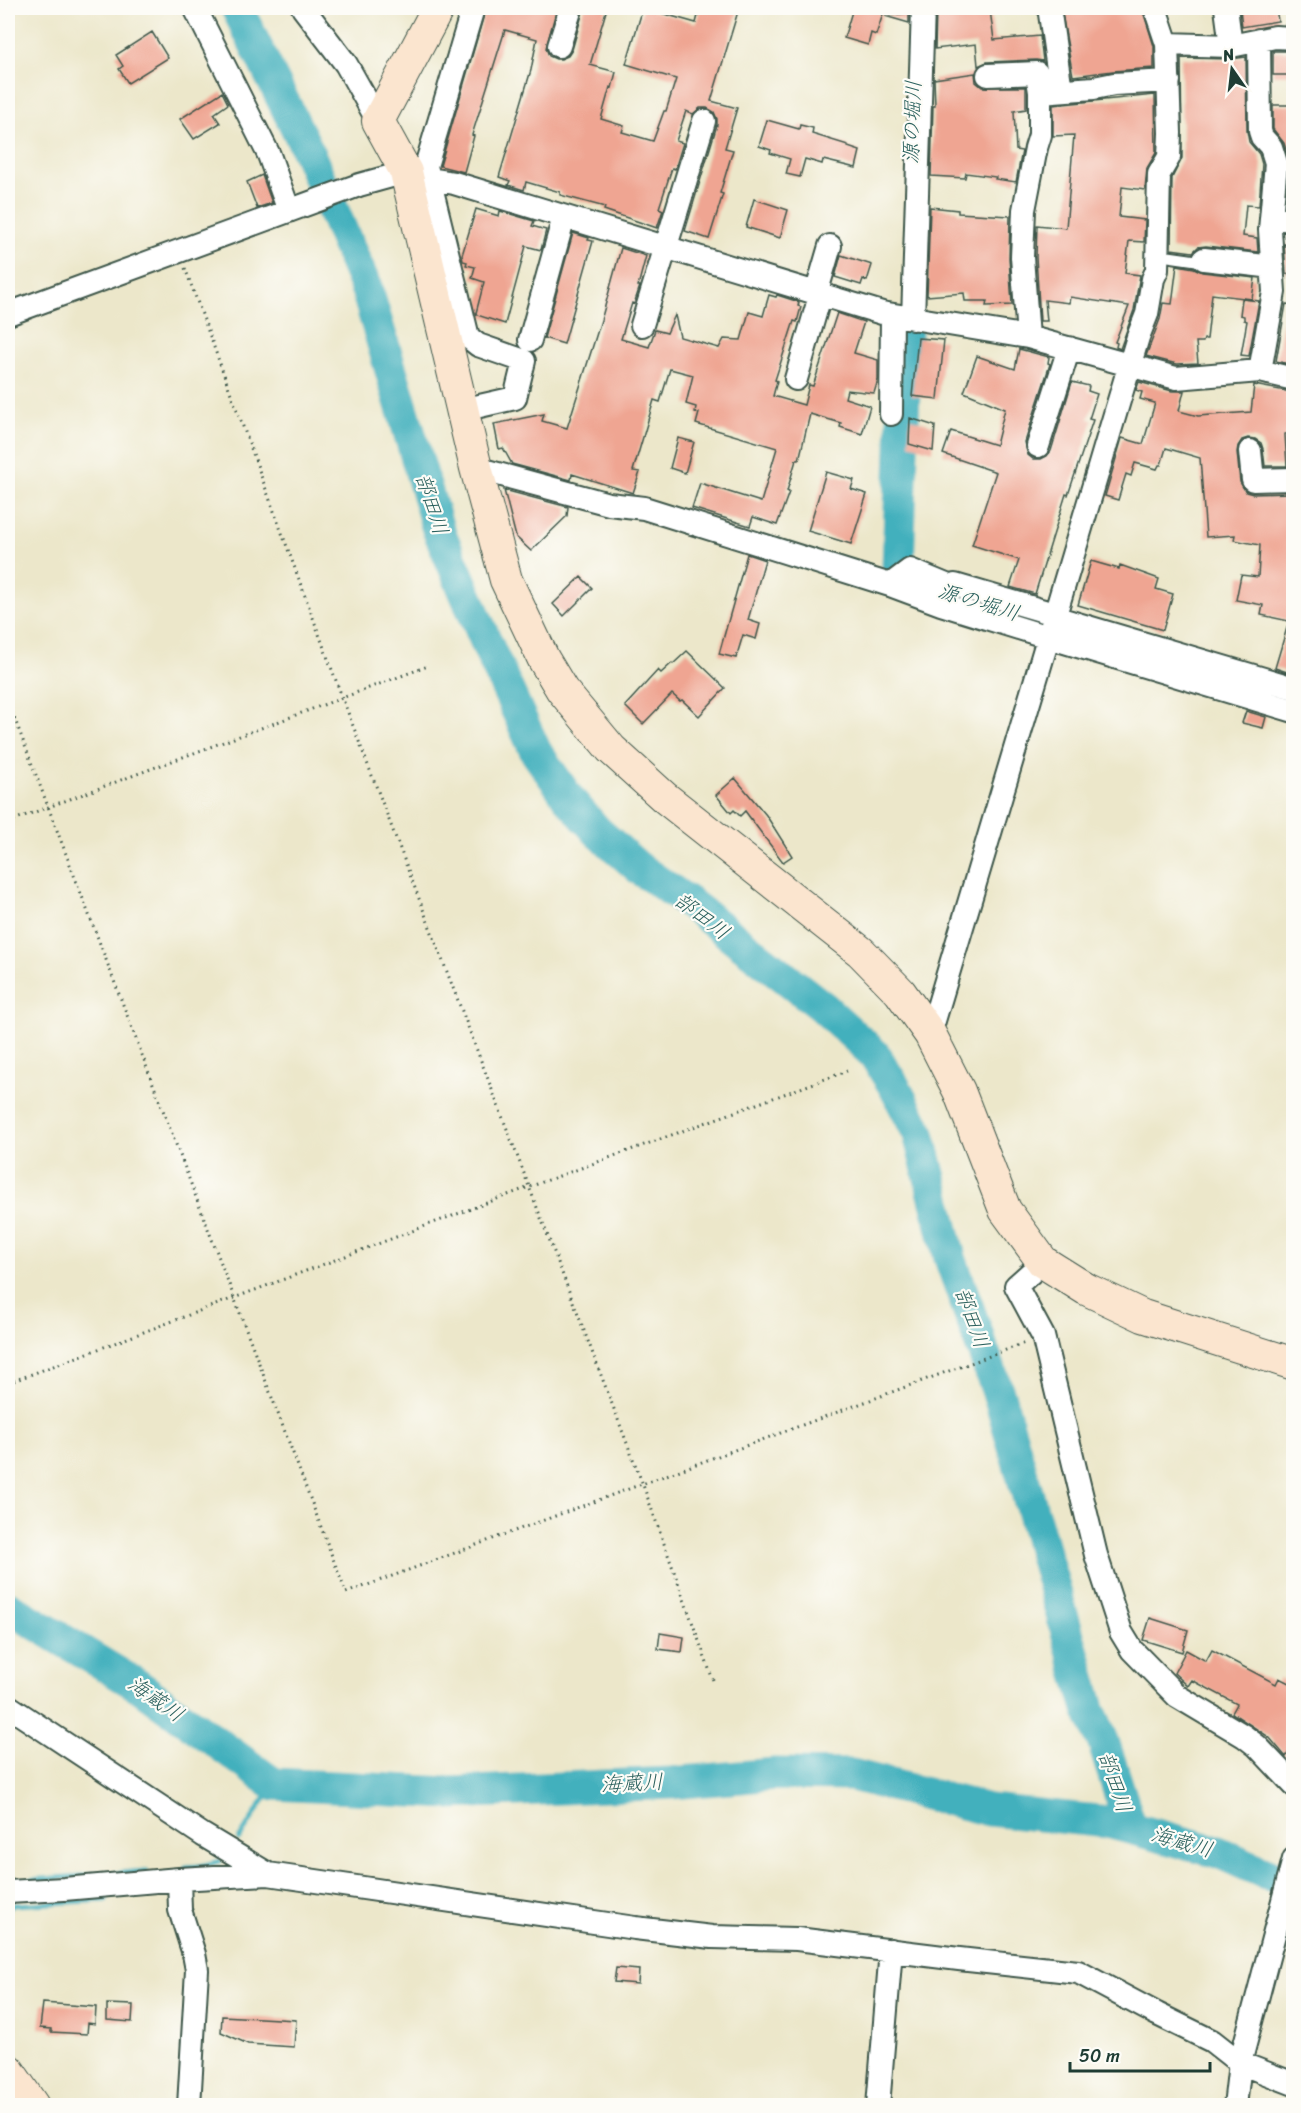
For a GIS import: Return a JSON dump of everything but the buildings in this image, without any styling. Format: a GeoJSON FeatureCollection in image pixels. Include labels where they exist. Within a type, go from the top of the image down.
{"type":"FeatureCollection","features":[{"type":"Feature","properties":{"kind":"street"},"geometry":{"type":"LineString","coordinates":[[195,8],[297,208]]}},
{"type":"Feature","properties":{"kind":"street"},"geometry":{"type":"LineString","coordinates":[[303,8],[346,64],[378,121],[418,175],[468,336],[478,345],[524,361],[515,398],[462,410]]}},
{"type":"Feature","properties":{"kind":"street"},"geometry":{"type":"LineString","coordinates":[[378,121],[438,8]]}},
{"type":"Feature","properties":{"kind":"street"},"geometry":{"type":"LineString","coordinates":[[418,175],[426,166],[472,8]]}},
{"type":"Feature","properties":{"kind":"street"},"geometry":{"type":"LineString","coordinates":[[559,46],[571,8]]}},
{"type":"Feature","properties":{"kind":"street"},"geometry":{"type":"LineString","coordinates":[[891,414],[902,317],[923,8]]}},
{"type":"Feature","properties":{"kind":"street"},"geometry":{"type":"LineString","coordinates":[[930,1034],[1051,625],[1147,314],[1153,279],[1157,270],[1159,174],[1169,157],[1167,44],[1155,8]]}},
{"type":"Feature","properties":{"kind":"street"},"geometry":{"type":"LineString","coordinates":[[1226,8],[1231,46]]}},
{"type":"Feature","properties":{"kind":"street"},"geometry":{"type":"LineString","coordinates":[[1028,337],[1022,257],[1024,210],[1050,91],[1050,14]]}},
{"type":"Feature","properties":{"kind":"street"},"geometry":{"type":"LineString","coordinates":[[1167,44],[1231,46],[1275,37],[1293,38]]}},
{"type":"Feature","properties":{"kind":"street"},"geometry":{"type":"LineString","coordinates":[[1259,40],[1260,131],[1271,147],[1276,163],[1282,219],[1270,230],[1274,292],[1260,371]]}},
{"type":"Feature","properties":{"kind":"street"},"geometry":{"type":"LineString","coordinates":[[988,75],[1037,74],[1050,91]]}},
{"type":"Feature","properties":{"kind":"street"},"geometry":{"type":"LineString","coordinates":[[1050,91],[1168,81]]}},
{"type":"Feature","properties":{"kind":"street"},"geometry":{"type":"LineString","coordinates":[[642,325],[704,121]]}},
{"type":"Feature","properties":{"kind":"street"},"geometry":{"type":"LineString","coordinates":[[418,175],[462,410],[506,580],[544,660],[562,690],[611,749],[664,796],[861,952],[900,992],[930,1034],[959,1091],[1005,1210],[1043,1262],[1086,1289],[1143,1316],[1293,1364]]}},
{"type":"Feature","properties":{"kind":"street"},"geometry":{"type":"LineString","coordinates":[[8,314],[359,185],[418,175],[454,183],[818,295],[902,317],[1028,337],[1176,378],[1260,371],[1293,379]]}},
{"type":"Feature","properties":{"kind":"street"},"geometry":{"type":"LineString","coordinates":[[530,340],[564,218]]}},
{"type":"Feature","properties":{"kind":"street"},"geometry":{"type":"LineString","coordinates":[[796,379],[830,246]]}},
{"type":"Feature","properties":{"kind":"street"},"geometry":{"type":"LineString","coordinates":[[1204,259],[1273,267]]}},
{"type":"Feature","properties":{"kind":"street"},"geometry":{"type":"LineString","coordinates":[[1038,446],[1069,348]]}},
{"type":"Feature","properties":{"kind":"street"},"geometry":{"type":"LineString","coordinates":[[1250,451],[1253,480],[1293,479]]}},
{"type":"Feature","properties":{"kind":"street"},"geometry":{"type":"LineString","coordinates":[[476,468],[609,504],[644,508],[941,603],[1051,625],[1293,688]]}},
{"type":"Feature","properties":{"kind":"street"},"geometry":{"type":"LineString","coordinates":[[890,585],[910,570],[951,587],[955,585],[1051,625],[1293,711]]}},
{"type":"Feature","properties":{"kind":"street"},"geometry":{"type":"LineString","coordinates":[[1043,1262],[1016,1286],[1043,1336],[1096,1555],[1121,1632],[1132,1650],[1178,1696],[1257,1746],[1293,1785]]}},
{"type":"Feature","properties":{"kind":"street"},"geometry":{"type":"LineString","coordinates":[[11,1711],[203,1835],[268,1874]]}},
{"type":"Feature","properties":{"kind":"street"},"geometry":{"type":"LineString","coordinates":[[1236,2106],[1240,2063],[1293,1859]]}},
{"type":"Feature","properties":{"kind":"street"},"geometry":{"type":"LineString","coordinates":[[8,1892],[268,1874],[512,1912],[635,1928],[712,1937],[797,1939],[1078,1972],[1212,2041],[1240,2063],[1293,2084]]}},
{"type":"Feature","properties":{"kind":"street"},"geometry":{"type":"LineString","coordinates":[[179,1879],[180,1910],[197,1970],[189,2106]]}},
{"type":"Feature","properties":{"kind":"street"},"geometry":{"type":"LineString","coordinates":[[878,2106],[891,1950]]}},
{"type":"Feature","properties":{"kind":"street"},"geometry":{"type":"LineString","coordinates":[[8,2070],[33,2106]]}},
{"type":"Feature","properties":{"kind":"lane"},"geometry":{"type":"LineString","coordinates":[[1158,255],[1200,261],[1204,259]]}},
{"type":"Feature","properties":{"kind":"path"},"geometry":{"type":"LineString","coordinates":[[179,251],[342,697],[643,1485],[713,1680]]}},
{"type":"Feature","properties":{"kind":"path"},"geometry":{"type":"LineString","coordinates":[[8,822],[428,666]]}},
{"type":"Feature","properties":{"kind":"path"},"geometry":{"type":"LineString","coordinates":[[8,701],[46,807],[346,1593],[1023,1343]]}},
{"type":"Feature","properties":{"kind":"path"},"geometry":{"type":"LineString","coordinates":[[8,1383],[529,1187],[847,1071]]}},
{"type":"Feature","properties":{"kind":"waterway","name":"部田川"},"geometry":{"type":"LineString","coordinates":[[237,8],[306,147],[367,290],[438,529],[536,752],[569,799],[597,831],[640,869],[688,902],[823,1007],[874,1054],[919,1134],[950,1258],[1000,1398],[1089,1709],[1103,1741],[1131,1828]]}},
{"type":"Feature","properties":{"kind":"waterway","name":"源の堀川"},"geometry":{"type":"LineString","coordinates":[[906,329],[898,569],[908,581],[1029,619]]}},
{"type":"Feature","properties":{"kind":"waterway","name":"海蔵川"},"geometry":{"type":"LineString","coordinates":[[8,1607],[139,1686],[274,1784],[450,1793],[671,1783],[775,1774],[852,1775],[989,1810],[1108,1822],[1218,1852],[1294,1886]]}},
{"type":"Feature","properties":{"kind":"waterway"},"geometry":{"type":"LineString","coordinates":[[239,1839],[274,1784]]}},
{"type":"Feature","properties":{"kind":"waterway"},"geometry":{"type":"LineString","coordinates":[[186,1867],[220,1861]]}},
{"type":"Feature","properties":{"kind":"waterway"},"geometry":{"type":"LineString","coordinates":[[30,1880],[146,1871]]}},
{"type":"Feature","properties":{"kind":"waterway"},"geometry":{"type":"LineString","coordinates":[[8,1909],[13,1905],[106,1900]]}}]}
